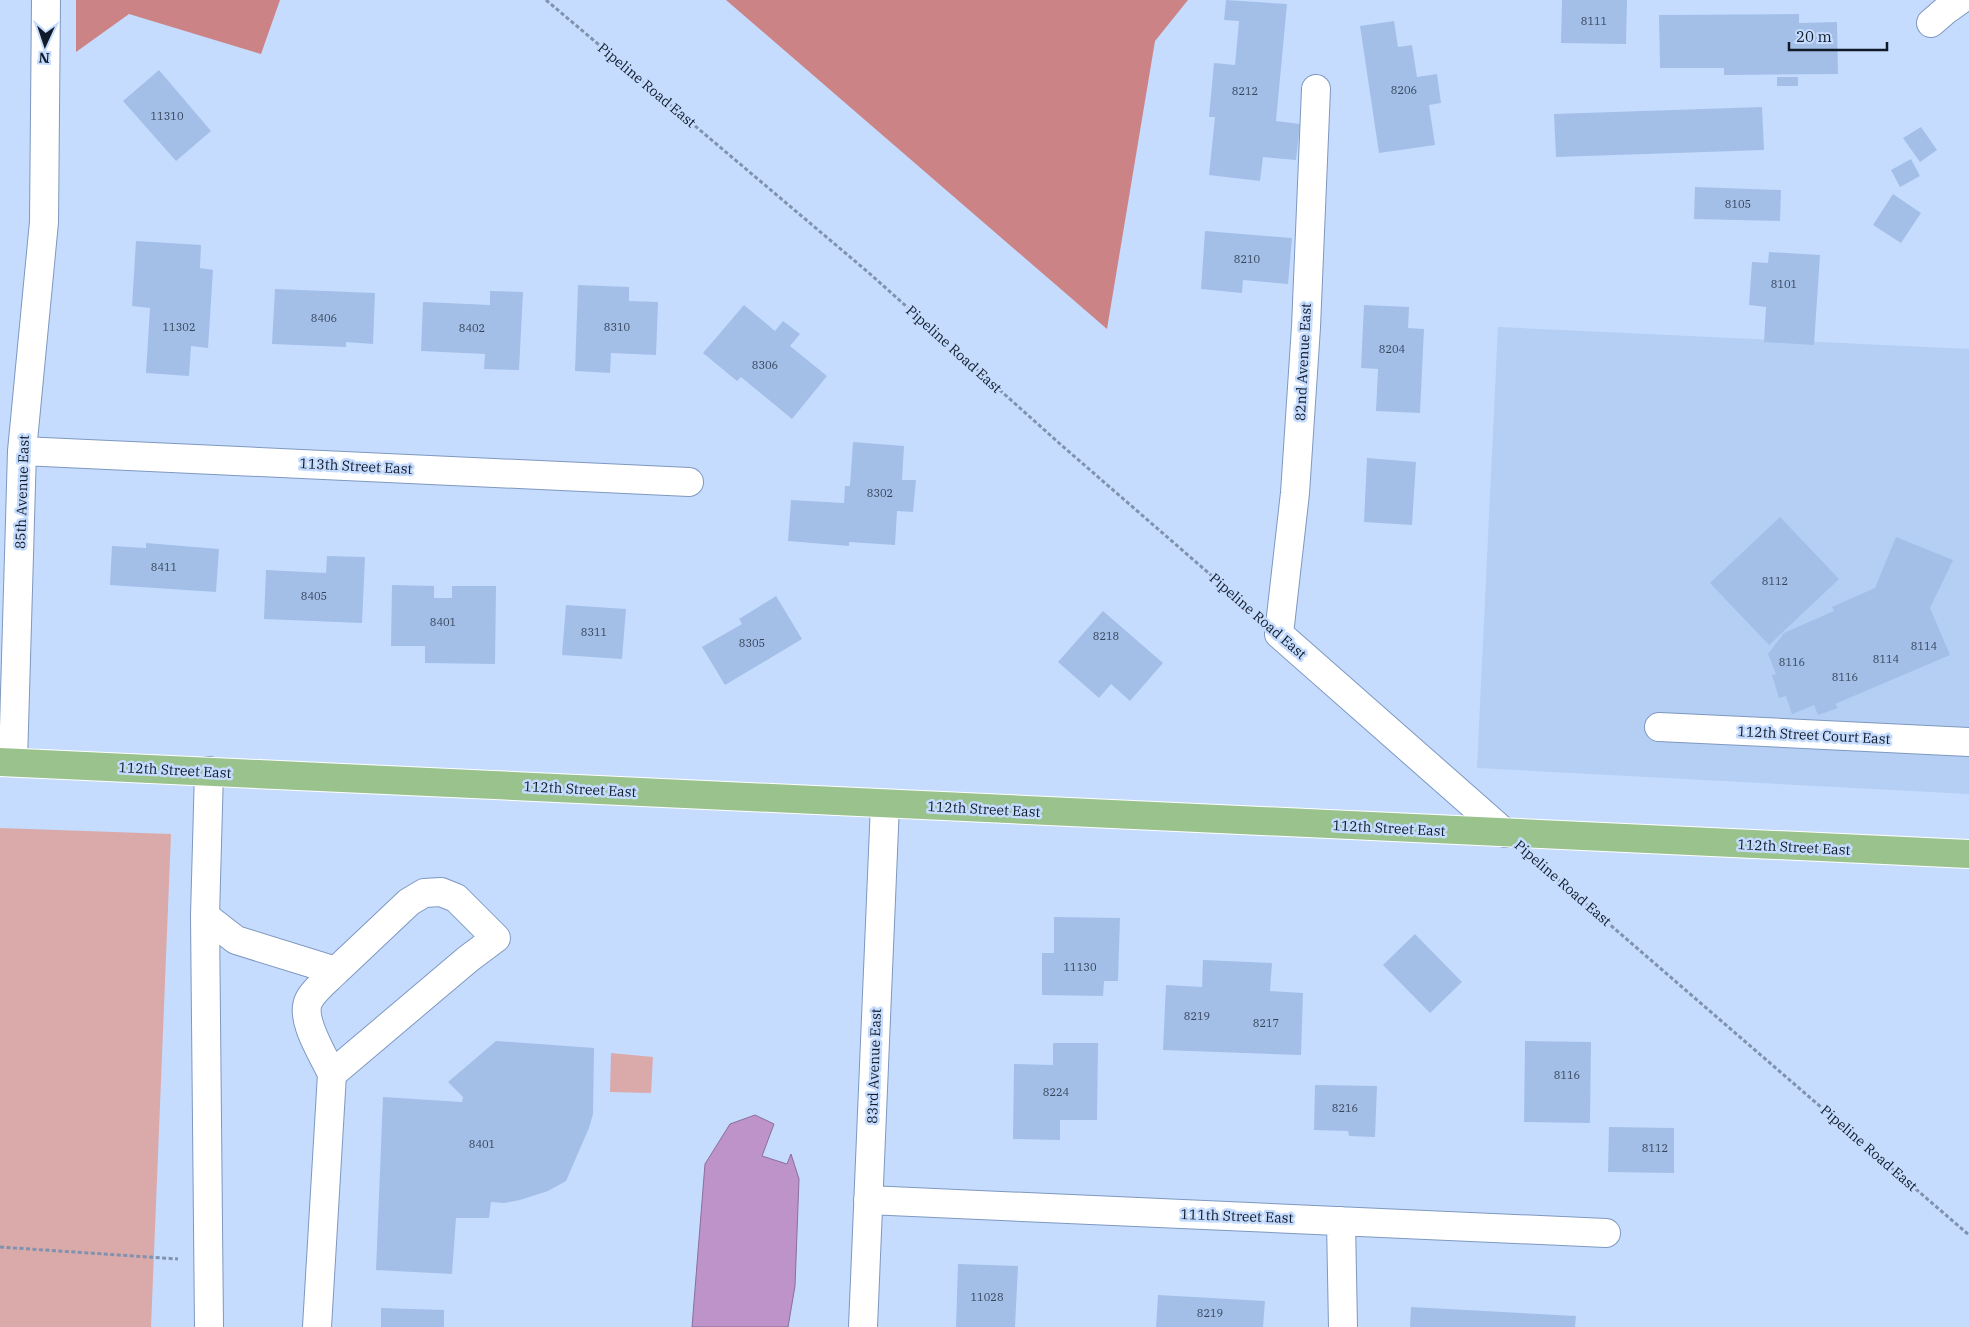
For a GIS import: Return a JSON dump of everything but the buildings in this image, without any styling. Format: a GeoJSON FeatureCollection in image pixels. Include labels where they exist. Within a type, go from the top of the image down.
{"type":"FeatureCollection","features":[{"type":"Feature","properties":{"kind":"main road","name":"112th Street East"},"geometry":{"type":"LineString","coordinates":[[6,762],[1969,854]]}},
{"type":"Feature","properties":{"kind":"street","name":"85th Avenue East"},"geometry":{"type":"LineString","coordinates":[[6,762],[9,590],[44,222],[46,0]]}},
{"type":"Feature","properties":{"kind":"street"},"geometry":{"type":"LineString","coordinates":[[1931,23],[1960,0]]}},
{"type":"Feature","properties":{"kind":"street","name":"82nd Avenue East"},"geometry":{"type":"LineString","coordinates":[[1279,634],[1295,493],[1306,337],[1316,88]]}},
{"type":"Feature","properties":{"kind":"street","name":"113th Street East"},"geometry":{"type":"LineString","coordinates":[[22,451],[689,482]]}},
{"type":"Feature","properties":{"kind":"street","name":"Pipeline Road East"},"geometry":{"type":"LineString","coordinates":[[1279,634],[1505,833]]}},
{"type":"Feature","properties":{"kind":"street","name":"112th Street Court East"},"geometry":{"type":"LineString","coordinates":[[1659,727],[1969,742]]}},
{"type":"Feature","properties":{"kind":"street"},"geometry":{"type":"LineString","coordinates":[[209,772],[205,916],[209,1327]]}},
{"type":"Feature","properties":{"kind":"street","name":"83rd Avenue East"},"geometry":{"type":"LineString","coordinates":[[863,1327],[885,804]]}},
{"type":"Feature","properties":{"kind":"street"},"geometry":{"type":"LineString","coordinates":[[317,1327],[332,1074],[307,1021],[306,1008],[309,998],[409,902],[424,893],[441,892],[456,898],[496,938],[468,959],[332,1074]]}},
{"type":"Feature","properties":{"kind":"street"},"geometry":{"type":"LineString","coordinates":[[205,916],[236,940],[336,971]]}},
{"type":"Feature","properties":{"kind":"street","name":"111th Street East"},"geometry":{"type":"LineString","coordinates":[[868,1200],[1606,1232]]}},
{"type":"Feature","properties":{"kind":"street"},"geometry":{"type":"LineString","coordinates":[[1341,1221],[1343,1327]]}},
{"type":"Feature","properties":{"kind":"path","name":"Pipeline Road East"},"geometry":{"type":"LineString","coordinates":[[546,0],[869,273],[1059,443],[1279,634]]}},
{"type":"Feature","properties":{"kind":"path","name":"Pipeline Road East"},"geometry":{"type":"LineString","coordinates":[[1542,865],[1969,1235]]}},
{"type":"Feature","properties":{"kind":"path"},"geometry":{"type":"LineString","coordinates":[[0,1247],[208,1261]]}},
{"type":"Feature","properties":{"kind":"shaded area"},"geometry":{"type":"Polygon","coordinates":[[[76,0],[280,0],[261,54],[129,14],[76,52],[76,0]]]}},
{"type":"Feature","properties":{"kind":"shaded area"},"geometry":{"type":"Polygon","coordinates":[[[726,0],[1188,0],[1155,41],[1107,329],[726,0]]]}},
{"type":"Feature","properties":{"kind":"shaded area"},"geometry":{"type":"Polygon","coordinates":[[[1498,327],[1969,349],[1969,794],[1477,768],[1498,327]]]}},
{"type":"Feature","properties":{"kind":"shaded area"},"geometry":{"type":"Polygon","coordinates":[[[0,828],[171,834],[151,1327],[0,1327],[0,828]]]}},
{"type":"Feature","properties":{"kind":"shaded area"},"geometry":{"type":"Polygon","coordinates":[[[611,1053],[653,1057],[651,1093],[610,1092],[611,1053]]]}},
{"type":"Feature","properties":{"kind":"shaded area"},"geometry":{"type":"Polygon","coordinates":[[[755,1115],[774,1124],[762,1156],[787,1164],[791,1154],[799,1179],[795,1286],[788,1327],[692,1327],[705,1164],[730,1124],[755,1115]]]}}]}
